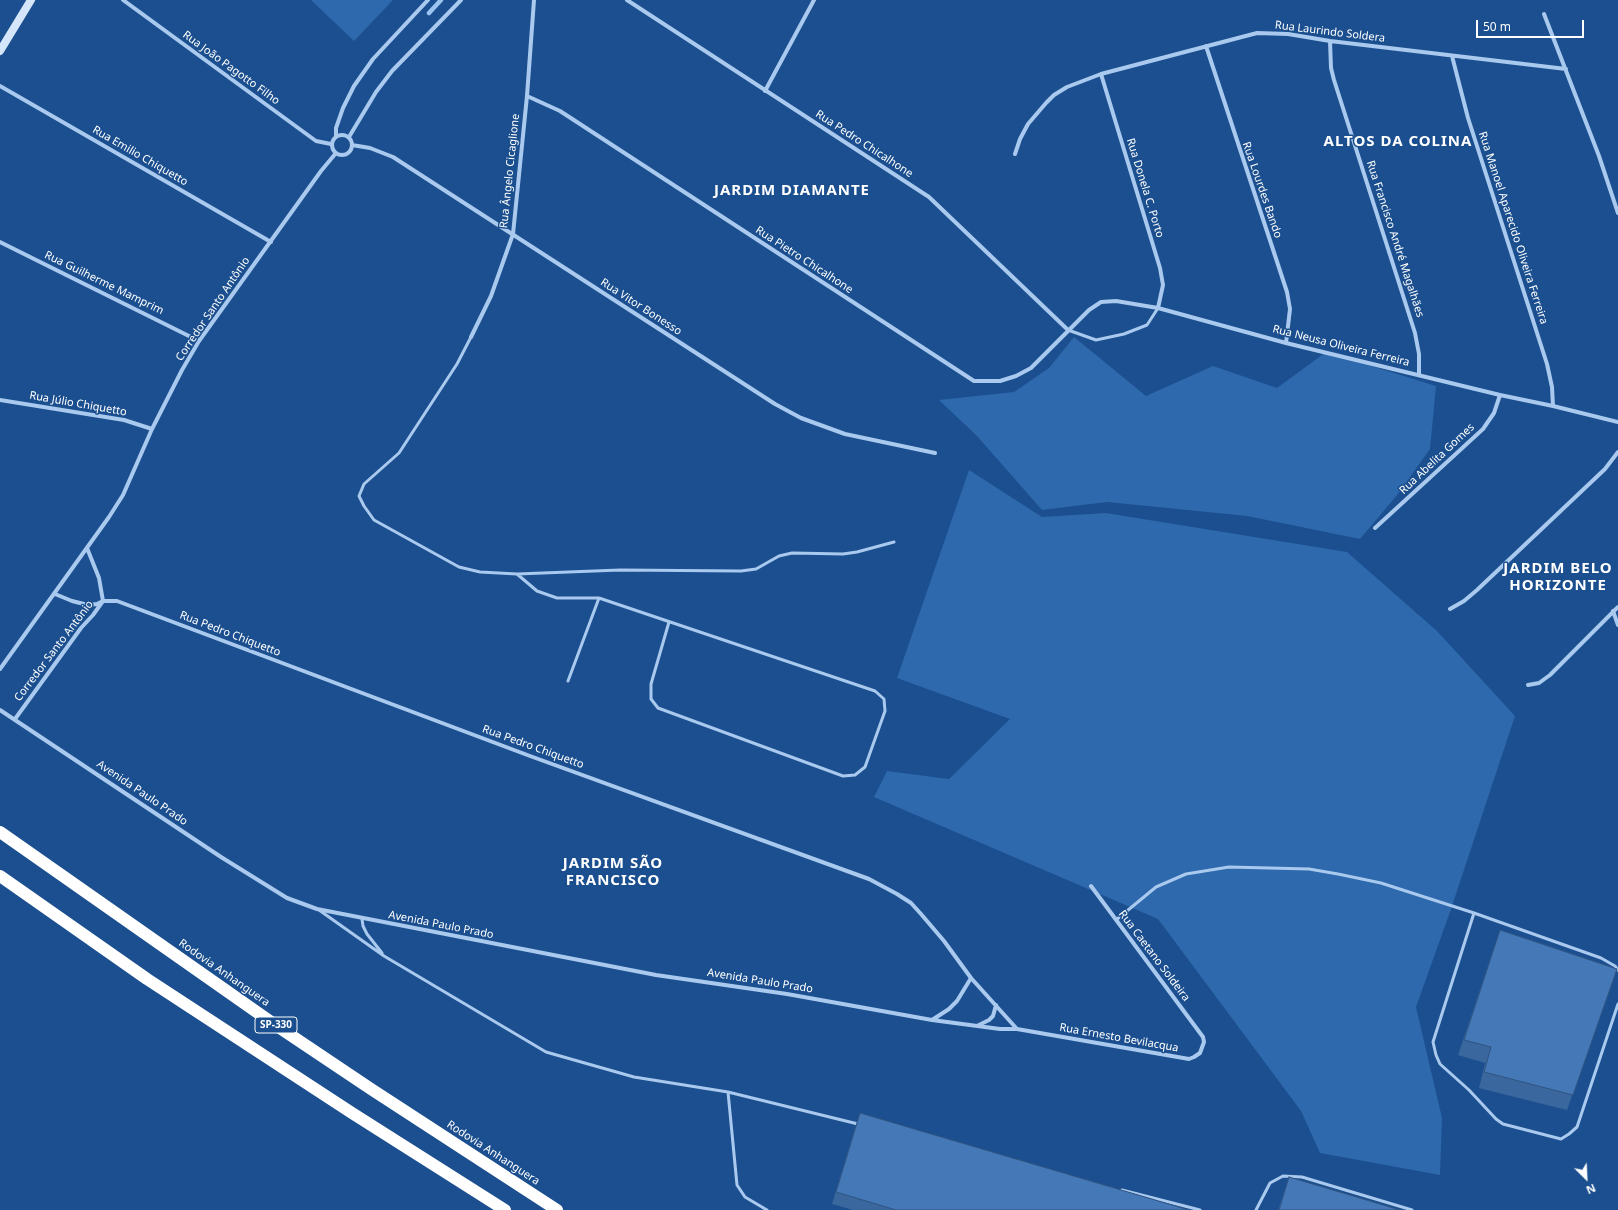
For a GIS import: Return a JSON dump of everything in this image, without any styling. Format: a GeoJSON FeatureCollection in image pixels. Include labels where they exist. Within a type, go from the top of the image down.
{"type":"FeatureCollection","features":[{"type":"Feature","properties":{"kind":"highway","name":"Rodovia Anhanguera"},"geometry":{"type":"LineString","coordinates":[[0,832],[271,1022],[370,1089],[557,1210]]}},
{"type":"Feature","properties":{"kind":"highway","name":"SP-330"},"geometry":{"type":"LineString","coordinates":[[0,876],[147,979],[352,1113],[505,1210]]}},
{"type":"Feature","properties":{"kind":"street"},"geometry":{"type":"LineString","coordinates":[[0,50],[31,0]]}},
{"type":"Feature","properties":{"kind":"street","name":"Rua João Pagotto Filho"},"geometry":{"type":"LineString","coordinates":[[123,0],[316,141],[331,144]]}},
{"type":"Feature","properties":{"kind":"street"},"geometry":{"type":"LineString","coordinates":[[336,136],[336,128],[343,108],[354,86],[373,59],[428,0]]}},
{"type":"Feature","properties":{"kind":"street"},"geometry":{"type":"LineString","coordinates":[[349,137],[376,92],[392,71],[461,0]]}},
{"type":"Feature","properties":{"kind":"street","name":"Rua Ângelo Cicaglione"},"geometry":{"type":"LineString","coordinates":[[472,336],[491,296],[513,234],[527,96],[534,0]]}},
{"type":"Feature","properties":{"kind":"street","name":"Rua Pedro Chicalhone"},"geometry":{"type":"LineString","coordinates":[[627,0],[929,197],[1068,330]]}},
{"type":"Feature","properties":{"kind":"street"},"geometry":{"type":"LineString","coordinates":[[765,90],[814,0]]}},
{"type":"Feature","properties":{"kind":"street"},"geometry":{"type":"LineString","coordinates":[[1544,14],[1600,156],[1618,213]]}},
{"type":"Feature","properties":{"kind":"street","name":"Rua Laurindo Soldera"},"geometry":{"type":"LineString","coordinates":[[1014,154],[1028,124],[1054,95],[1067,87],[1102,74],[1257,33],[1288,34],[1330,41],[1566,69]]}},
{"type":"Feature","properties":{"kind":"street","name":"Rua Francisco André Magalhães"},"geometry":{"type":"LineString","coordinates":[[1330,41],[1331,68],[1334,80],[1415,333],[1419,354],[1419,375]]}},
{"type":"Feature","properties":{"kind":"street","name":"Rua Lourdes Bando"},"geometry":{"type":"LineString","coordinates":[[1206,46],[1287,292],[1290,309],[1286,342]]}},
{"type":"Feature","properties":{"kind":"street","name":"Rua Manoel Aparecido Oliveira Ferreira"},"geometry":{"type":"LineString","coordinates":[[1452,56],[1468,118],[1547,364],[1552,387],[1553,406]]}},
{"type":"Feature","properties":{"kind":"street","name":"Rua Donela C. Porto"},"geometry":{"type":"LineString","coordinates":[[1102,74],[1160,268],[1163,285],[1158,308]]}},
{"type":"Feature","properties":{"kind":"street","name":"Rua Emilio Chiquetto"},"geometry":{"type":"LineString","coordinates":[[0,86],[271,242]]}},
{"type":"Feature","properties":{"kind":"street","name":"Rua Pietro Chicalhone"},"geometry":{"type":"LineString","coordinates":[[527,96],[560,111],[974,380],[1000,381],[1016,376],[1031,368],[1068,330]]}},
{"type":"Feature","properties":{"kind":"street"},"geometry":{"type":"LineString","coordinates":[[345,134],[351,141],[351,149],[344,155],[336,153],[332,149],[332,139],[336,136],[345,134]]}},
{"type":"Feature","properties":{"kind":"street","name":"Rua Vitor Bonesso"},"geometry":{"type":"LineString","coordinates":[[352,145],[376,150],[393,157],[775,404],[801,418],[845,434],[935,453]]}},
{"type":"Feature","properties":{"kind":"street","name":"Corredor Santo Antônio"},"geometry":{"type":"LineString","coordinates":[[0,668],[56,594],[70,570],[110,517],[123,495],[152,429],[182,370],[200,341],[321,171],[336,153]]}},
{"type":"Feature","properties":{"kind":"street","name":"Rua Guilherme Mamprim"},"geometry":{"type":"LineString","coordinates":[[0,242],[200,341]]}},
{"type":"Feature","properties":{"kind":"street","name":"Rua Neusa Oliveira Ferreira"},"geometry":{"type":"LineString","coordinates":[[1068,330],[1089,310],[1102,302],[1116,301],[1158,308],[1419,375],[1618,422]]}},
{"type":"Feature","properties":{"kind":"street","name":"Rua Abelita Gomes"},"geometry":{"type":"LineString","coordinates":[[1375,528],[1483,429],[1494,413],[1500,395]]}},
{"type":"Feature","properties":{"kind":"street","name":"Rua Júlio Chiquetto"},"geometry":{"type":"LineString","coordinates":[[0,400],[124,420],[152,429]]}},
{"type":"Feature","properties":{"kind":"street"},"geometry":{"type":"LineString","coordinates":[[1450,609],[1464,601],[1477,590],[1605,469],[1618,452]]}},
{"type":"Feature","properties":{"kind":"street","name":"Corredor Santo Antônio"},"geometry":{"type":"LineString","coordinates":[[15,719],[81,628],[93,616],[103,601],[99,578],[87,548]]}},
{"type":"Feature","properties":{"kind":"street","name":"Rua Pedro Chiquetto"},"geometry":{"type":"LineString","coordinates":[[56,594],[72,601],[88,605],[97,604],[103,601],[117,601],[522,753],[869,879],[911,903],[944,940],[971,978]]}},
{"type":"Feature","properties":{"kind":"street"},"geometry":{"type":"LineString","coordinates":[[1528,685],[1539,683],[1550,675],[1618,607]]}},
{"type":"Feature","properties":{"kind":"street"},"geometry":{"type":"LineString","coordinates":[[1613,611],[1618,625]]}},
{"type":"Feature","properties":{"kind":"street","name":"Avenida Paulo Prado"},"geometry":{"type":"LineString","coordinates":[[0,710],[228,861],[287,898],[317,909],[656,975],[787,994],[932,1020],[976,1026]]}},
{"type":"Feature","properties":{"kind":"street","name":"Rua Caetano Soldeira"},"geometry":{"type":"LineString","coordinates":[[1091,886],[1203,1037]]}},
{"type":"Feature","properties":{"kind":"street"},"geometry":{"type":"LineString","coordinates":[[932,1020],[949,1009],[957,1001],[971,978],[1017,1029]]}},
{"type":"Feature","properties":{"kind":"street"},"geometry":{"type":"LineString","coordinates":[[976,1026],[994,1016],[996,1005]]}},
{"type":"Feature","properties":{"kind":"street","name":"Rua Ernesto Bevilacqua"},"geometry":{"type":"LineString","coordinates":[[976,1026],[1000,1029],[1017,1029],[1189,1059],[1200,1053],[1204,1042],[1203,1037]]}},
{"type":"Feature","properties":{"kind":"lane"},"geometry":{"type":"LineString","coordinates":[[1068,330],[1096,340],[1124,334],[1147,325],[1158,308]]}},
{"type":"Feature","properties":{"kind":"lane"},"geometry":{"type":"LineString","coordinates":[[472,336],[457,364],[399,453],[364,484],[359,496],[374,520],[459,567],[480,572],[517,574],[620,570],[741,571],[756,569],[779,556],[792,553],[843,554],[857,552],[894,542]]}},
{"type":"Feature","properties":{"kind":"lane"},"geometry":{"type":"LineString","coordinates":[[517,574],[537,591],[557,598],[599,598],[875,691],[884,699],[886,711],[865,767],[855,775],[843,776],[658,708],[651,699],[651,684],[669,622]]}},
{"type":"Feature","properties":{"kind":"lane"},"geometry":{"type":"LineString","coordinates":[[568,681],[599,598]]}},
{"type":"Feature","properties":{"kind":"lane"},"geometry":{"type":"LineString","coordinates":[[1116,920],[1156,887],[1186,874],[1229,867],[1310,869],[1381,883],[1474,913],[1601,958],[1615,966],[1618,970]]}},
{"type":"Feature","properties":{"kind":"lane"},"geometry":{"type":"LineString","coordinates":[[317,909],[384,956],[546,1052],[634,1077],[728,1092],[860,1125]]}},
{"type":"Feature","properties":{"kind":"lane"},"geometry":{"type":"LineString","coordinates":[[1474,913],[1433,1042],[1440,1064],[1469,1090],[1496,1119],[1503,1124],[1561,1139],[1577,1127],[1618,1004]]}},
{"type":"Feature","properties":{"kind":"lane"},"geometry":{"type":"LineString","coordinates":[[362,918],[363,926],[367,934],[384,956]]}},
{"type":"Feature","properties":{"kind":"lane"},"geometry":{"type":"LineString","coordinates":[[728,1092],[738,1185],[745,1197],[767,1210]]}},
{"type":"Feature","properties":{"kind":"lane"},"geometry":{"type":"LineString","coordinates":[[1256,1210],[1270,1183],[1284,1176],[1302,1177],[1412,1210]]}},
{"type":"Feature","properties":{"kind":"lane"},"geometry":{"type":"LineString","coordinates":[[1115,1189],[1200,1210]]}},
{"type":"Feature","properties":{"kind":"shaded area"},"geometry":{"type":"Polygon","coordinates":[[[311,0],[393,0],[354,41],[311,0]]]}},
{"type":"Feature","properties":{"kind":"shaded area"},"geometry":{"type":"Polygon","coordinates":[[[1074,337],[1146,396],[1213,366],[1277,388],[1326,352],[1436,386],[1430,449],[1398,494],[1360,539],[1247,516],[1107,502],[1042,510],[977,436],[939,400],[1014,392],[1049,368],[1074,337]]]}},
{"type":"Feature","properties":{"kind":"shaded area"},"geometry":{"type":"Polygon","coordinates":[[[969,470],[1042,517],[1106,513],[1347,552],[1437,631],[1515,716],[1450,912],[1416,1007],[1442,1118],[1440,1175],[1320,1153],[1301,1111],[1158,919],[874,797],[887,771],[949,779],[1010,719],[897,678],[969,470]]]}},
{"type":"Feature","properties":{"kind":"building"},"geometry":{"type":"Polygon","coordinates":[[[1500,930],[1617,969],[1573,1095],[1484,1072],[1491,1047],[1464,1040],[1500,930]]]}},
{"type":"Feature","properties":{"kind":"building"},"geometry":{"type":"Polygon","coordinates":[[[860,1113],[1189,1210],[896,1210],[836,1192],[860,1113]]]}},
{"type":"Feature","properties":{"kind":"building"},"geometry":{"type":"Polygon","coordinates":[[[1289,1177],[1400,1210],[1279,1210],[1289,1177]]]}},
{"type":"Feature","properties":{"kind":"waterway"},"geometry":{"type":"LineString","coordinates":[[429,13],[441,0]]}},
{"type":"Feature","properties":{"kind":"district","name":"ALTOS DA COLINA"},"geometry":{"type":"Point","coordinates":[1398,142]}},
{"type":"Feature","properties":{"kind":"district","name":"JARDIM DIAMANTE"},"geometry":{"type":"Point","coordinates":[792,191]}},
{"type":"Feature","properties":{"kind":"district","name":"JARDIM BELO HORIZONTE"},"geometry":{"type":"Point","coordinates":[1558,578]}},
{"type":"Feature","properties":{"kind":"district","name":"JARDIM SÃO FRANCISCO"},"geometry":{"type":"Point","coordinates":[613,872]}}]}
